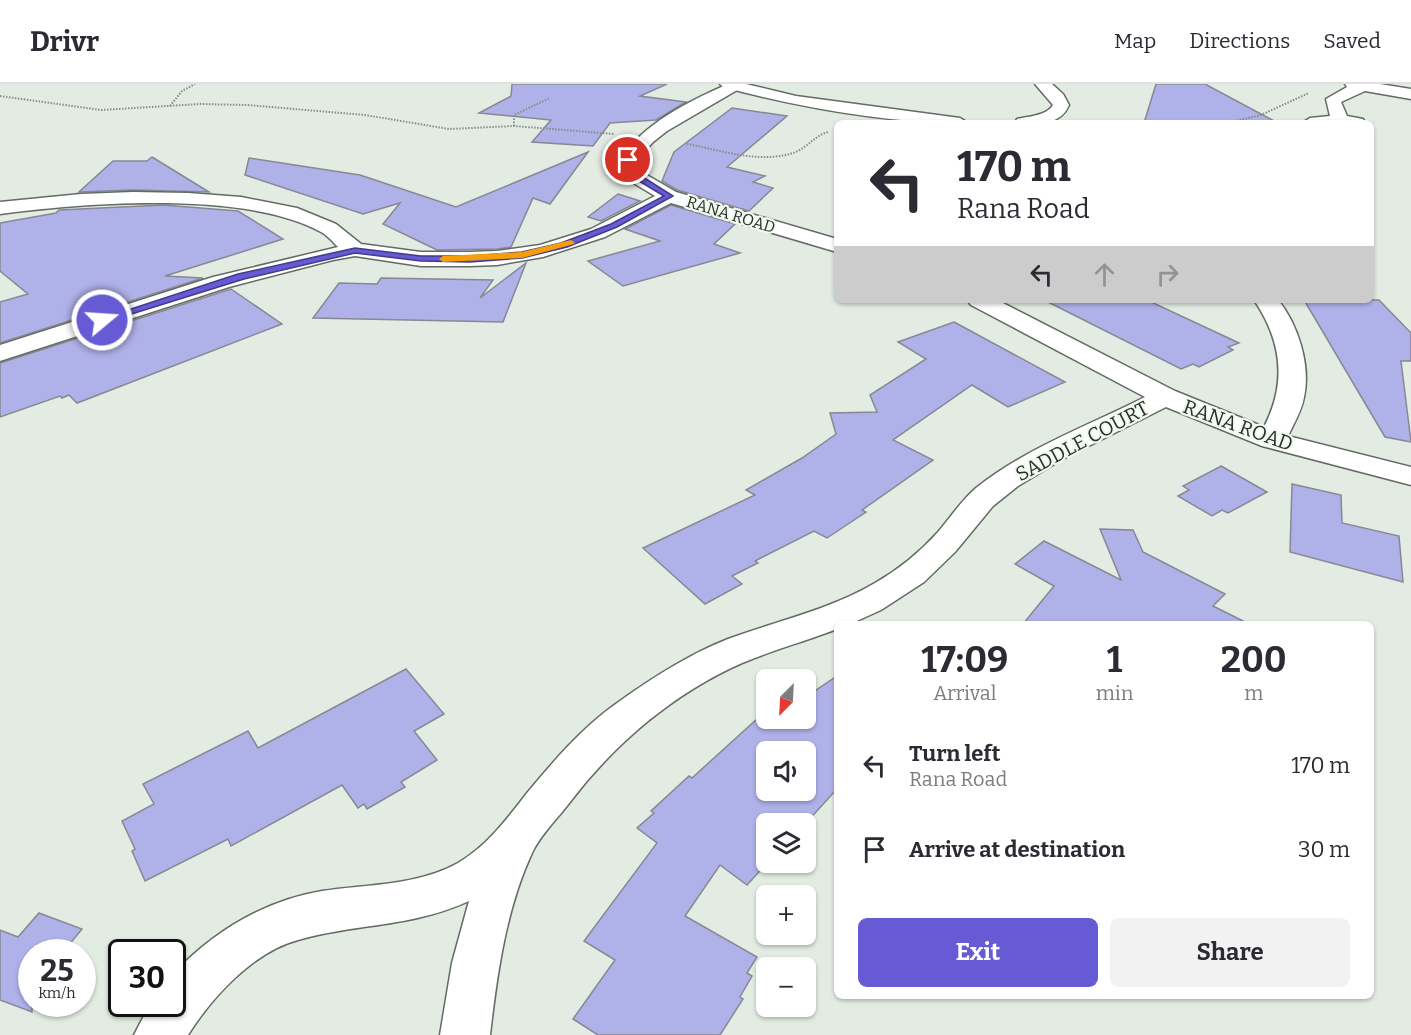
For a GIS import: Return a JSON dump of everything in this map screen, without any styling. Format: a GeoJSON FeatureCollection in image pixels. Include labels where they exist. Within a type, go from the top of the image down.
{"type":"FeatureCollection","features":[{"type":"Feature","properties":{"kind":"street"},"geometry":{"type":"LineString","coordinates":[[1039,120],[1058,112],[1060,105],[1058,97],[1043,84]]}},
{"type":"Feature","properties":{"kind":"street"},"geometry":{"type":"LineString","coordinates":[[732,85],[806,103],[937,120]]}},
{"type":"Feature","properties":{"kind":"street","name":"RANA ROAD"},"geometry":{"type":"LineString","coordinates":[[732,85],[705,100],[634,148],[628,160],[632,174],[669,196],[834,245]]}},
{"type":"Feature","properties":{"kind":"street"},"geometry":{"type":"LineString","coordinates":[[1348,120],[1333,102],[1334,99],[1357,85],[1411,94]]}},
{"type":"Feature","properties":{"kind":"street"},"geometry":{"type":"LineString","coordinates":[[0,353],[241,276],[355,250],[438,259],[497,258],[522,255],[564,245],[598,232],[669,196]]}},
{"type":"Feature","properties":{"kind":"street"},"geometry":{"type":"LineString","coordinates":[[0,208],[114,198],[184,198],[223,202],[300,216],[342,236],[355,250]]}},
{"type":"Feature","properties":{"kind":"street","name":"RANA ROAD"},"geometry":{"type":"LineString","coordinates":[[985,303],[1164,397],[1272,440],[1411,476]]}},
{"type":"Feature","properties":{"kind":"street"},"geometry":{"type":"LineString","coordinates":[[1269,303],[1275,309],[1291,355],[1292,396],[1272,440]]}},
{"type":"Feature","properties":{"kind":"street","name":"SADDLE COURT"},"geometry":{"type":"LineString","coordinates":[[159,1035],[183,999],[207,971],[237,947],[264,932],[317,913],[389,904],[443,891],[466,882],[486,868],[516,839],[585,755],[620,722],[654,698],[706,665],[740,649],[859,607],[885,592],[931,559],[985,497],[1008,479],[1054,452],[1164,397]]}},
{"type":"Feature","properties":{"kind":"street","name":"SADDLE COURT"},"geometry":{"type":"LineString","coordinates":[[465,1035],[475,964],[482,935],[495,892],[516,839]]}},
{"type":"Feature","properties":{"kind":"path"},"geometry":{"type":"LineString","coordinates":[[170,106],[182,91],[195,84]]}},
{"type":"Feature","properties":{"kind":"path"},"geometry":{"type":"LineString","coordinates":[[1240,120],[1261,115],[1315,90]]}},
{"type":"Feature","properties":{"kind":"path"},"geometry":{"type":"LineString","coordinates":[[0,96],[101,110],[219,104],[324,110],[461,130],[514,126],[561,128],[770,157],[793,154],[808,147],[819,134],[834,132]]}},
{"type":"Feature","properties":{"kind":"path"},"geometry":{"type":"LineString","coordinates":[[514,126],[514,115],[550,98]]}},
{"type":"Feature","properties":{"kind":"building"},"geometry":{"type":"Polygon","coordinates":[[[512,84],[667,84],[640,96],[686,102],[656,120],[610,123],[593,146],[532,142],[551,120],[479,113],[511,96],[512,84]]]}},
{"type":"Feature","properties":{"kind":"building"},"geometry":{"type":"Polygon","coordinates":[[[1156,84],[1205,84],[1272,120],[1145,120],[1156,84]]]}},
{"type":"Feature","properties":{"kind":"building"},"geometry":{"type":"Polygon","coordinates":[[[732,108],[787,116],[727,167],[765,176],[753,182],[773,188],[749,211],[677,190],[662,181],[674,152],[732,108]]]}},
{"type":"Feature","properties":{"kind":"building"},"geometry":{"type":"Polygon","coordinates":[[[588,152],[550,204],[533,198],[511,247],[497,249],[437,250],[383,224],[400,203],[363,214],[245,175],[249,158],[360,175],[456,207],[588,152]]]}},
{"type":"Feature","properties":{"kind":"building"},"geometry":{"type":"Polygon","coordinates":[[[152,157],[209,192],[133,190],[79,192],[113,161],[147,161],[152,157]]]}},
{"type":"Feature","properties":{"kind":"building"},"geometry":{"type":"Polygon","coordinates":[[[618,194],[640,201],[601,221],[588,217],[618,194]]]}},
{"type":"Feature","properties":{"kind":"building"},"geometry":{"type":"Polygon","coordinates":[[[163,205],[238,211],[283,239],[165,276],[203,278],[0,343],[0,302],[28,294],[0,271],[0,223],[56,213],[59,210],[163,205]]]}},
{"type":"Feature","properties":{"kind":"building"},"geometry":{"type":"Polygon","coordinates":[[[671,205],[735,224],[714,244],[740,253],[623,286],[588,261],[660,241],[625,229],[671,205]]]}},
{"type":"Feature","properties":{"kind":"building"},"geometry":{"type":"Polygon","coordinates":[[[526,263],[503,322],[313,318],[339,283],[377,284],[381,278],[493,280],[480,298],[526,263]]]}},
{"type":"Feature","properties":{"kind":"building"},"geometry":{"type":"Polygon","coordinates":[[[231,289],[282,324],[77,403],[69,395],[62,398],[60,396],[0,417],[0,363],[231,289]]]}},
{"type":"Feature","properties":{"kind":"building"},"geometry":{"type":"Polygon","coordinates":[[[1374,300],[1379,300],[1411,333],[1411,361],[1401,361],[1411,442],[1385,437],[1306,303],[1374,303],[1374,300]]]}},
{"type":"Feature","properties":{"kind":"building"},"geometry":{"type":"Polygon","coordinates":[[[1050,303],[1153,303],[1239,343],[1228,347],[1233,350],[1199,367],[1193,364],[1181,369],[1050,303]]]}},
{"type":"Feature","properties":{"kind":"building"},"geometry":{"type":"Polygon","coordinates":[[[954,322],[1065,382],[1008,407],[972,385],[893,440],[933,460],[862,510],[866,512],[827,538],[814,531],[755,561],[758,563],[732,576],[742,584],[705,604],[643,548],[755,495],[746,490],[802,458],[836,434],[830,413],[877,412],[870,395],[926,359],[898,342],[954,322]]]}},
{"type":"Feature","properties":{"kind":"building"},"geometry":{"type":"Polygon","coordinates":[[[1221,466],[1267,492],[1228,513],[1222,510],[1212,516],[1178,496],[1189,490],[1183,486],[1221,466]]]}},
{"type":"Feature","properties":{"kind":"building"},"geometry":{"type":"Polygon","coordinates":[[[1292,484],[1341,495],[1342,523],[1399,536],[1403,582],[1290,552],[1292,484]]]}},
{"type":"Feature","properties":{"kind":"building"},"geometry":{"type":"Polygon","coordinates":[[[1100,529],[1133,530],[1143,552],[1225,594],[1213,606],[1243,621],[1025,621],[1054,586],[1015,564],[1044,541],[1121,580],[1100,529]]]}},
{"type":"Feature","properties":{"kind":"building"},"geometry":{"type":"Polygon","coordinates":[[[406,669],[444,714],[414,731],[437,760],[401,782],[405,787],[367,809],[364,804],[358,808],[342,785],[231,846],[228,839],[145,881],[132,851],[135,849],[122,821],[154,804],[143,784],[248,731],[258,748],[406,669]]]}},
{"type":"Feature","properties":{"kind":"building"},"geometry":{"type":"Polygon","coordinates":[[[834,678],[834,792],[815,813],[756,813],[756,873],[758,873],[747,885],[720,865],[685,916],[757,957],[747,973],[752,976],[740,997],[743,999],[720,1035],[598,1035],[573,1019],[615,960],[584,941],[657,843],[637,828],[654,813],[651,811],[689,776],[692,778],[756,720],[756,729],[816,729],[816,690],[834,678]]]}},
{"type":"Feature","properties":{"kind":"building"},"geometry":{"type":"Polygon","coordinates":[[[39,913],[82,929],[74,939],[18,939],[18,1007],[0,1000],[0,930],[18,937],[39,913]]]}},
{"type":"Feature","properties":{"kind":"slow traffic"},"geometry":{"type":"LineString","coordinates":[[443,259],[522,255],[571,243]]}},
{"type":"Feature","properties":{"kind":"route"},"geometry":{"type":"LineString","coordinates":[[102,320],[241,276],[355,250],[421,258],[470,259],[522,255],[564,245],[614,226],[669,196],[632,174],[628,160]]}}]}
